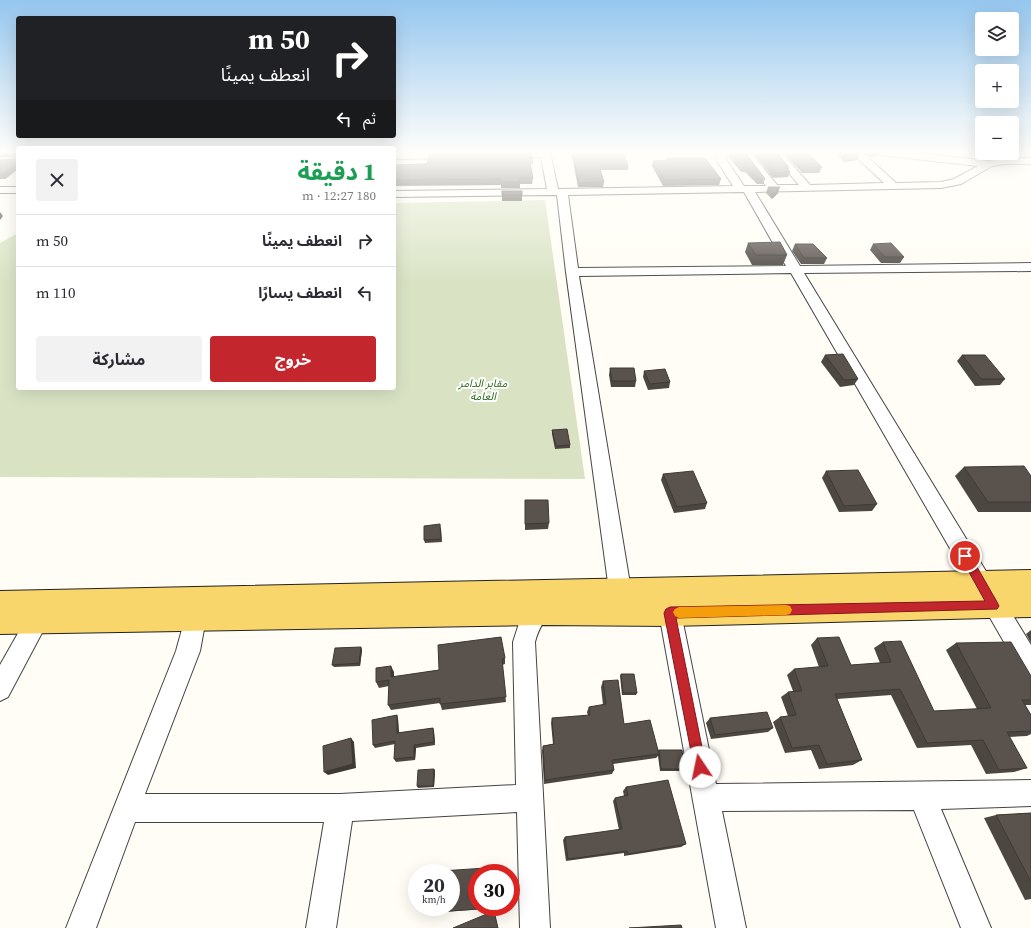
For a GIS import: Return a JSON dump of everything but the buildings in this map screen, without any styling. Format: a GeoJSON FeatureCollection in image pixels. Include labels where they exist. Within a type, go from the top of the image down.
{"type":"FeatureCollection","features":[{"type":"Feature","properties":{"kind":"main road"},"geometry":{"type":"LineString","coordinates":[[0,620],[43,611],[543,602],[670,613],[988,595],[1031,582]]}},
{"type":"Feature","properties":{"kind":"main road"},"geometry":{"type":"LineString","coordinates":[[0,603],[43,611],[195,618],[543,602],[620,590],[871,584],[988,595],[1031,605]]}},
{"type":"Feature","properties":{"kind":"street"},"geometry":{"type":"LineString","coordinates":[[558,195],[572,272],[620,590]]}},
{"type":"Feature","properties":{"kind":"street"},"geometry":{"type":"LineString","coordinates":[[748,195],[798,271],[1031,667]]}},
{"type":"Feature","properties":{"kind":"street"},"geometry":{"type":"LineString","coordinates":[[572,272],[798,271],[1031,267]]}},
{"type":"Feature","properties":{"kind":"street"},"geometry":{"type":"LineString","coordinates":[[535,928],[524,642],[531,620],[543,602]]}},
{"type":"Feature","properties":{"kind":"street"},"geometry":{"type":"LineString","coordinates":[[0,689],[43,611]]}},
{"type":"Feature","properties":{"kind":"street"},"geometry":{"type":"LineString","coordinates":[[670,613],[731,928]]}},
{"type":"Feature","properties":{"kind":"street"},"geometry":{"type":"LineString","coordinates":[[81,928],[126,808],[188,651],[195,618]]}},
{"type":"Feature","properties":{"kind":"street"},"geometry":{"type":"LineString","coordinates":[[706,798],[922,796],[1031,793]]}},
{"type":"Feature","properties":{"kind":"street"},"geometry":{"type":"LineString","coordinates":[[922,796],[976,928]]}},
{"type":"Feature","properties":{"kind":"street"},"geometry":{"type":"LineString","coordinates":[[126,808],[340,808],[530,798]]}},
{"type":"Feature","properties":{"kind":"street"},"geometry":{"type":"LineString","coordinates":[[322,928],[340,808]]}},
{"type":"Feature","properties":{"kind":"green space","name":"مقابر الدامر العامة"},"geometry":{"type":"Polygon","coordinates":[[[545,200],[585,479],[0,477],[0,243],[16,234],[16,390],[396,390],[396,203],[545,200]]]}},
{"type":"Feature","properties":{"kind":"slow traffic"},"geometry":{"type":"LineString","coordinates":[[679,612],[786,610]]}},
{"type":"Feature","properties":{"kind":"route"},"geometry":{"type":"LineString","coordinates":[[700,767],[670,613],[994,606],[965,556]]}}]}
